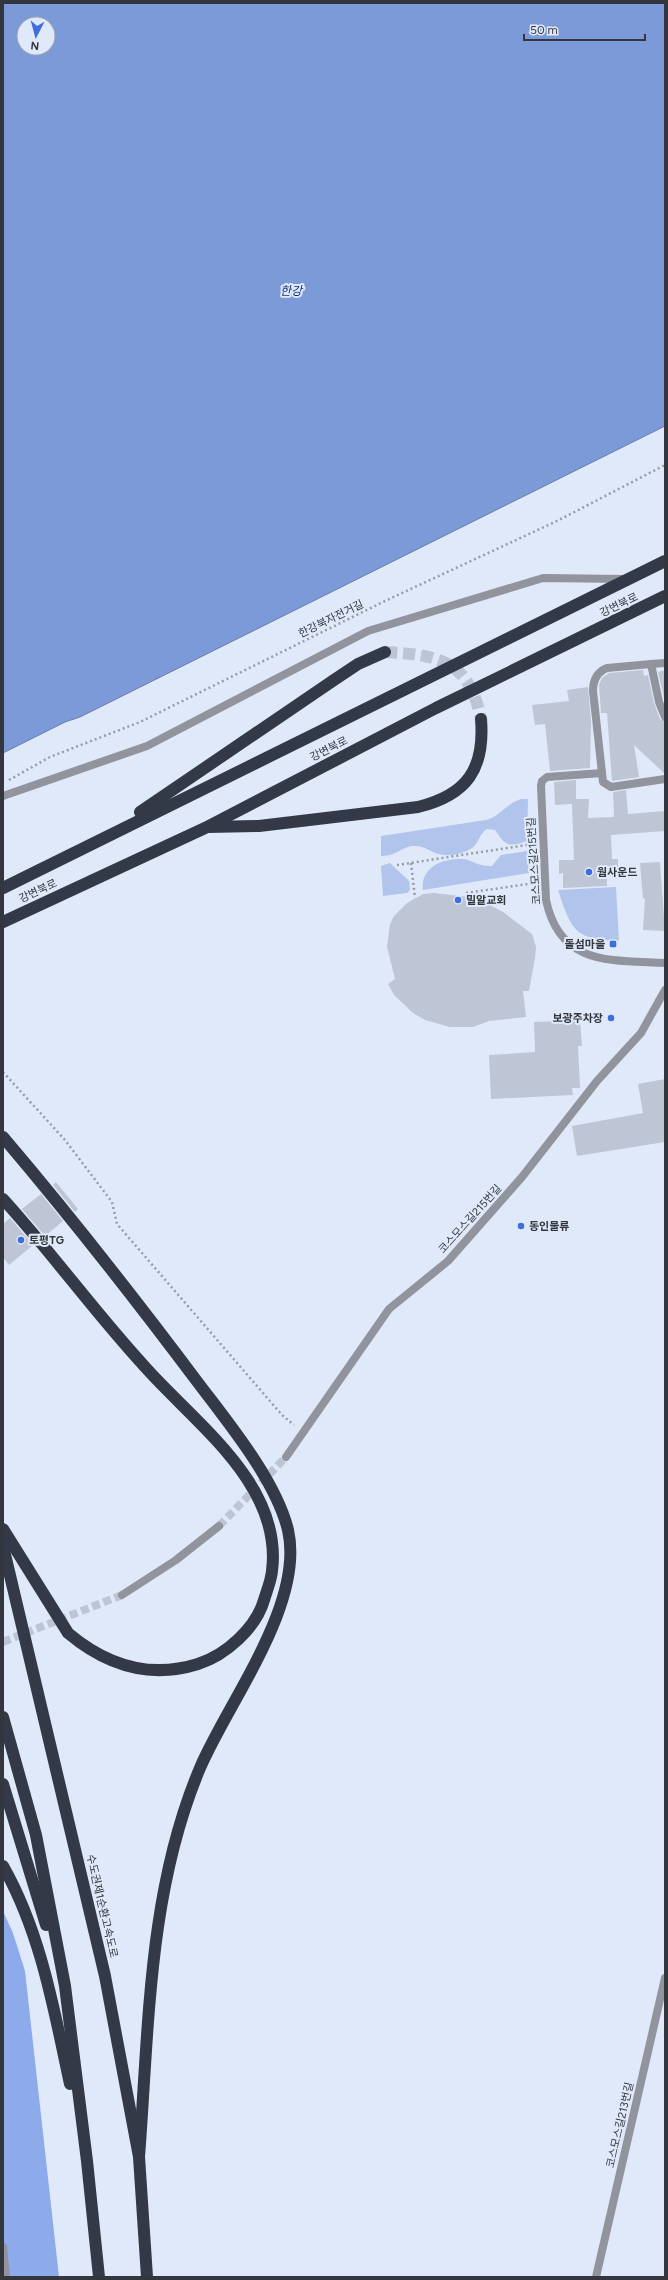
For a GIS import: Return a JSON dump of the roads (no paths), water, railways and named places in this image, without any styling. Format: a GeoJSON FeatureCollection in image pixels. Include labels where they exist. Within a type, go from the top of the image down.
{"type":"FeatureCollection","features":[{"type":"Feature","properties":{"kind":"highway"},"geometry":{"type":"LineString","coordinates":[[3,888],[665,561]]}},
{"type":"Feature","properties":{"kind":"highway","name":"강변북로"},"geometry":{"type":"LineString","coordinates":[[3,922],[205,828],[436,708],[665,596]]}},
{"type":"Feature","properties":{"kind":"highway"},"geometry":{"type":"LineString","coordinates":[[101,839],[358,664],[385,652]]}},
{"type":"Feature","properties":{"kind":"highway"},"geometry":{"type":"LineString","coordinates":[[205,828],[260,826],[418,807],[439,802],[455,793],[471,774],[480,756],[482,738],[481,719]]}},
{"type":"Feature","properties":{"kind":"highway"},"geometry":{"type":"LineString","coordinates":[[3,1137],[108,1266],[238,1436],[274,1494],[288,1531],[290,1572],[276,1619],[201,1767],[177,1829],[158,1915],[139,2157]]}},
{"type":"Feature","properties":{"kind":"highway"},"geometry":{"type":"LineString","coordinates":[[3,1199],[146,1369],[223,1446],[252,1487],[267,1520],[272,1539],[272,1571],[262,1609],[246,1632],[222,1653],[202,1663],[179,1670],[156,1671],[135,1669],[82,1646],[68,1633],[3,1529]]}},
{"type":"Feature","properties":{"kind":"highway","name":"수도권제1순환고속도로"},"geometry":{"type":"LineString","coordinates":[[3,1546],[105,1976],[139,2157],[147,2277]]}},
{"type":"Feature","properties":{"kind":"highway"},"geometry":{"type":"LineString","coordinates":[[3,1717],[36,1835],[65,1986],[87,2161],[99,2277]]}},
{"type":"Feature","properties":{"kind":"highway"},"geometry":{"type":"LineString","coordinates":[[3,1784],[65,1986]]}},
{"type":"Feature","properties":{"kind":"highway"},"geometry":{"type":"LineString","coordinates":[[3,1866],[30,1922],[53,2005],[87,2161]]}},
{"type":"Feature","properties":{"kind":"street"},"geometry":{"type":"LineString","coordinates":[[3,796],[147,746],[368,631],[543,578],[628,579]]}},
{"type":"Feature","properties":{"kind":"street"},"geometry":{"type":"LineString","coordinates":[[665,663],[607,668],[601,670],[595,679],[593,691],[603,782],[611,787],[665,779]]}},
{"type":"Feature","properties":{"kind":"street"},"geometry":{"type":"LineString","coordinates":[[651,664],[659,702],[665,717]]}},
{"type":"Feature","properties":{"kind":"street","name":"코스모스길215번길"},"geometry":{"type":"LineString","coordinates":[[602,773],[547,777],[542,781],[545,881],[550,916],[560,934],[575,948],[593,957],[665,962]]}},
{"type":"Feature","properties":{"kind":"street","name":"코스모스길215번길"},"geometry":{"type":"LineString","coordinates":[[286,1457],[389,1309],[448,1261],[522,1177],[597,1080],[641,1033],[665,990]]}},
{"type":"Feature","properties":{"kind":"street"},"geometry":{"type":"LineString","coordinates":[[122,1595],[176,1560],[219,1526]]}},
{"type":"Feature","properties":{"kind":"street","name":"코스모스길213번길"},"geometry":{"type":"LineString","coordinates":[[596,2277],[665,1978]]}},
{"type":"Feature","properties":{"kind":"street"},"geometry":{"type":"LineString","coordinates":[[3,2247],[6,2277]]}},
{"type":"Feature","properties":{"kind":"water","name":"한강"},"geometry":{"type":"Polygon","coordinates":[[[3,3],[665,3],[665,426],[80,717],[65,722],[3,753],[3,3]]]}},
{"type":"Feature","properties":{"kind":"tunnel"},"geometry":{"type":"LineString","coordinates":[[385,652],[421,655],[449,664],[460,673],[469,684],[476,699],[481,719]]}},
{"type":"Feature","properties":{"kind":"tunnel"},"geometry":{"type":"LineString","coordinates":[[219,1526],[286,1457]]}},
{"type":"Feature","properties":{"kind":"tunnel"},"geometry":{"type":"LineString","coordinates":[[3,1642],[122,1595]]}},
{"type":"Feature","properties":{"kind":"place","name":"웜사운드"},"geometry":{"type":"Point","coordinates":[589,872]}},
{"type":"Feature","properties":{"kind":"place","name":"밀알교회"},"geometry":{"type":"Point","coordinates":[458,900]}},
{"type":"Feature","properties":{"kind":"place","name":"돌섬마을"},"geometry":{"type":"Point","coordinates":[613,944]}},
{"type":"Feature","properties":{"kind":"place","name":"보광주차장"},"geometry":{"type":"Point","coordinates":[611,1018]}},
{"type":"Feature","properties":{"kind":"place","name":"동인물류"},"geometry":{"type":"Point","coordinates":[521,1226]}},
{"type":"Feature","properties":{"kind":"place","name":"토평TG"},"geometry":{"type":"Point","coordinates":[21,1240]}}]}
